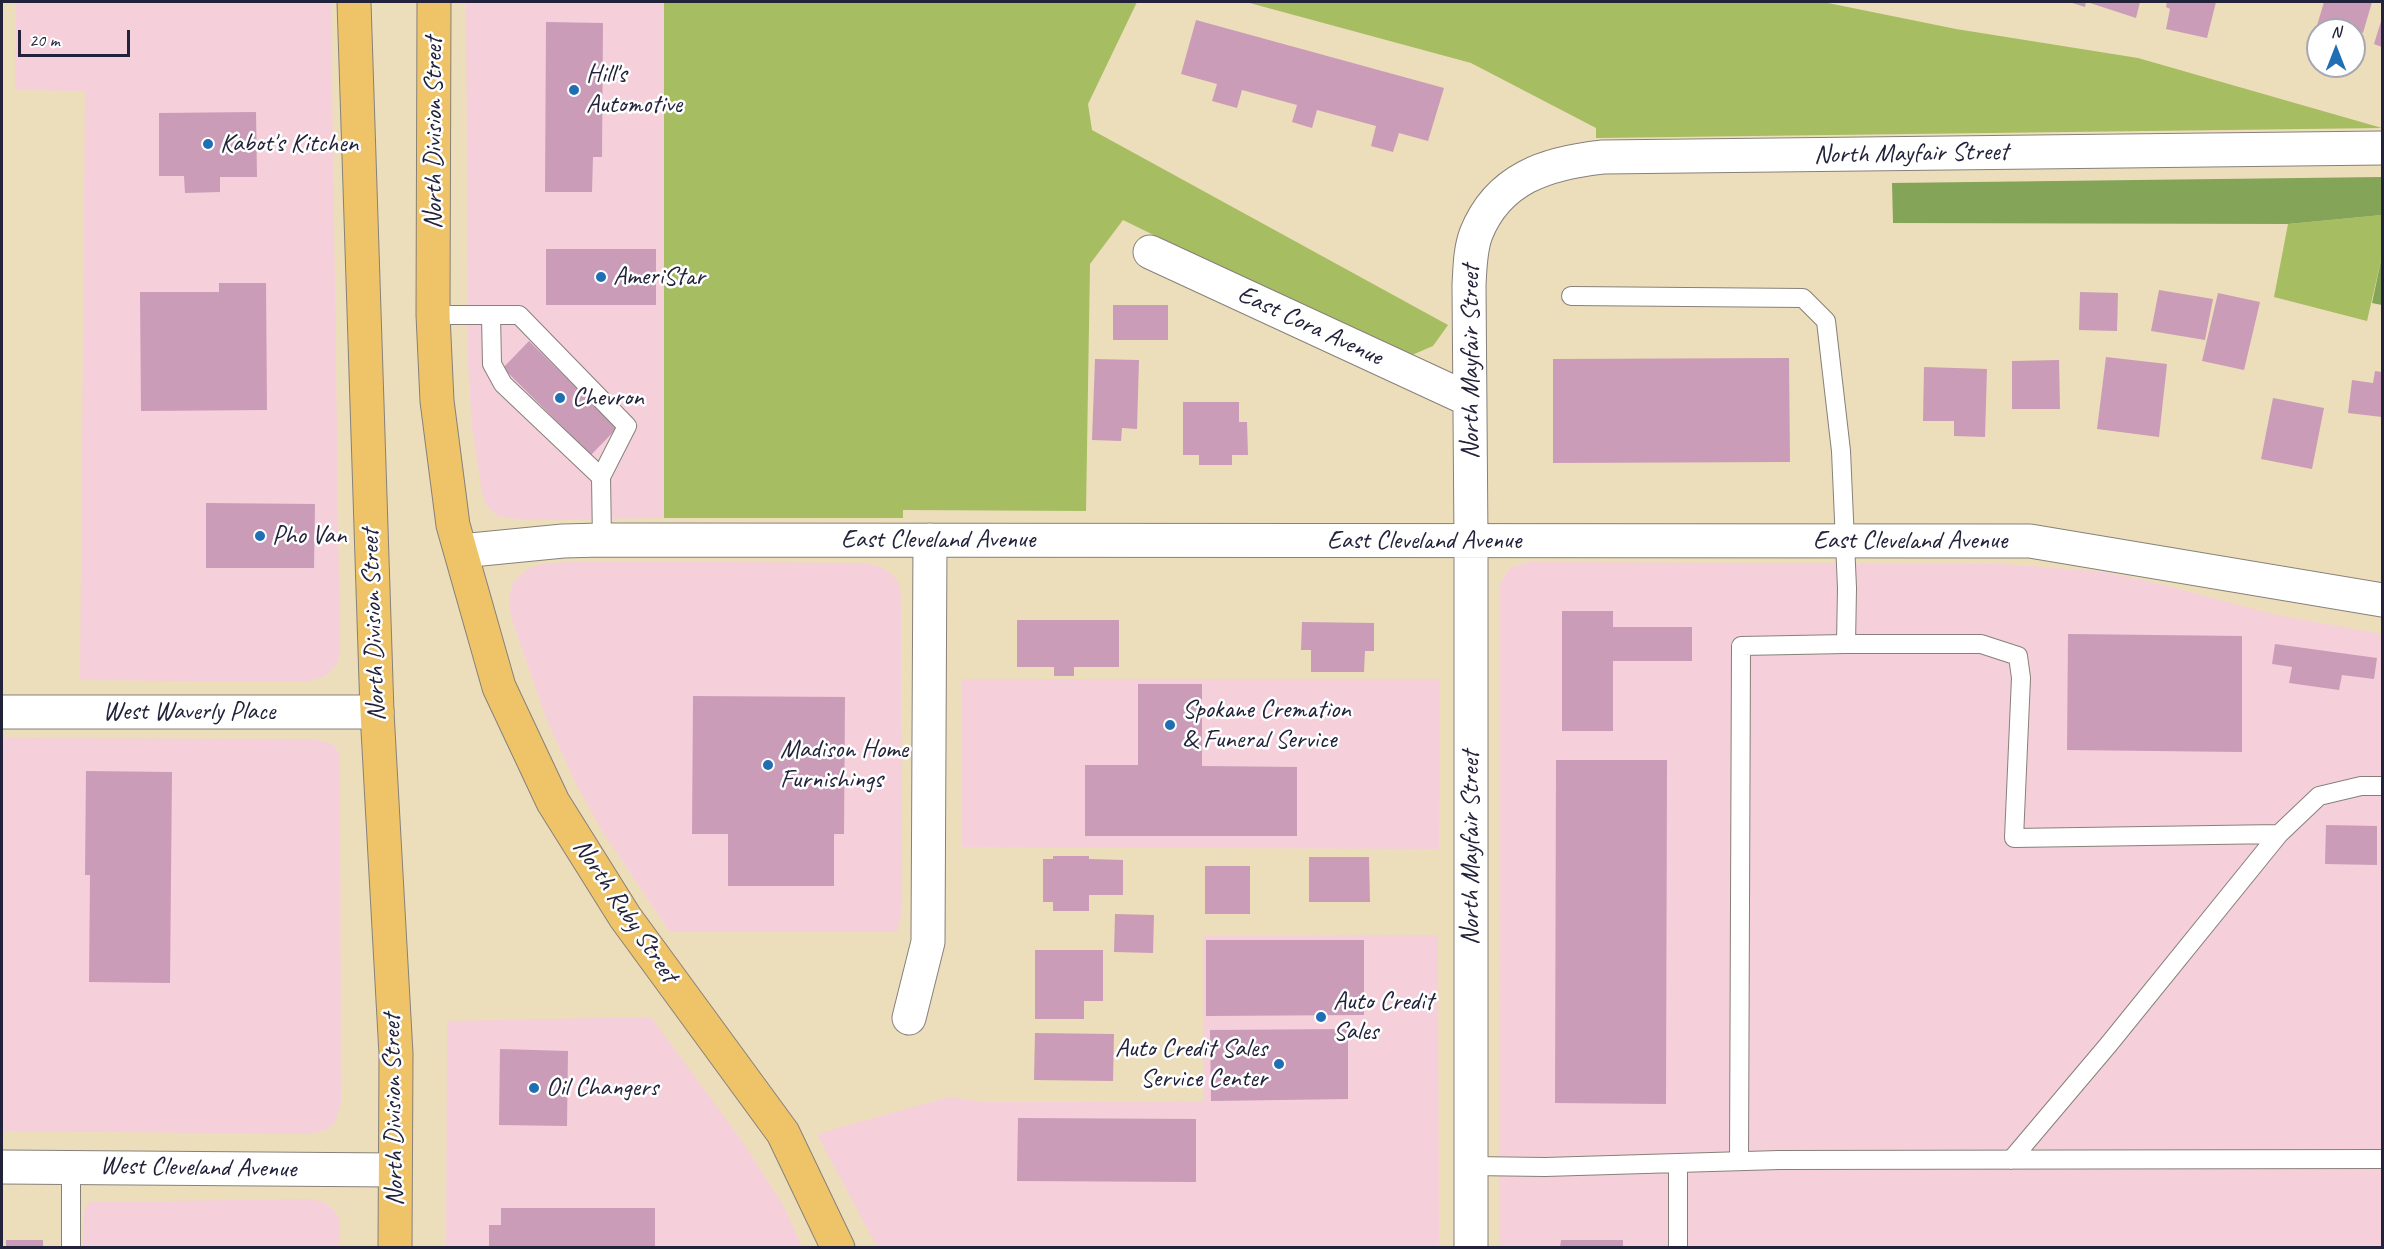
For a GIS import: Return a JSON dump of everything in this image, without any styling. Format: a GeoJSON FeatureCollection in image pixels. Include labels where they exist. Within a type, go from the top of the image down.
{"type":"FeatureCollection","features":[{"type":"Feature","properties":{"kind":"main road","name":"North Division Street"},"geometry":{"type":"LineString","coordinates":[[354,2],[376,712],[396,1054],[395,1248]]}},
{"type":"Feature","properties":{"kind":"main road","name":"North Division Street"},"geometry":{"type":"LineString","coordinates":[[434,2],[433,315],[437,401],[453,525],[461,551]]}},
{"type":"Feature","properties":{"kind":"main road","name":"North Ruby Street"},"geometry":{"type":"LineString","coordinates":[[461,551],[500,687],[552,802],[625,917],[783,1133],[838,1248]]}},
{"type":"Feature","properties":{"kind":"street","name":"North Mayfair Street"},"geometry":{"type":"LineString","coordinates":[[1471,1248],[1469,285],[1471,255],[1476,236],[1486,214],[1505,191],[1524,177],[1549,166],[1572,160],[1603,157],[2382,148]]}},
{"type":"Feature","properties":{"kind":"street","name":"East Cora Avenue"},"geometry":{"type":"LineString","coordinates":[[1150,252],[1470,400]]}},
{"type":"Feature","properties":{"kind":"street","name":"East Cleveland Avenue"},"geometry":{"type":"LineString","coordinates":[[461,551],[563,541],[602,540],[2030,542],[2382,600]]}},
{"type":"Feature","properties":{"kind":"street"},"geometry":{"type":"LineString","coordinates":[[909,1018],[928,942],[930,540]]}},
{"type":"Feature","properties":{"kind":"street","name":"West Waverly Place"},"geometry":{"type":"LineString","coordinates":[[2,712],[376,712]]}},
{"type":"Feature","properties":{"kind":"street","name":"West Cleveland Avenue"},"geometry":{"type":"LineString","coordinates":[[2,1167],[394,1170]]}},
{"type":"Feature","properties":{"kind":"lane"},"geometry":{"type":"LineString","coordinates":[[1571,296],[1803,298],[1826,321],[1841,451],[1847,588],[1846,644]]}},
{"type":"Feature","properties":{"kind":"lane"},"geometry":{"type":"LineString","coordinates":[[433,315],[519,315],[627,426],[601,477],[602,540]]}},
{"type":"Feature","properties":{"kind":"lane"},"geometry":{"type":"LineString","coordinates":[[491,315],[492,364],[503,384],[601,477]]}},
{"type":"Feature","properties":{"kind":"lane"},"geometry":{"type":"LineString","coordinates":[[1738,1161],[1741,646],[1981,644],[2018,656],[2020,678],[2014,838],[2279,834]]}},
{"type":"Feature","properties":{"kind":"lane"},"geometry":{"type":"LineString","coordinates":[[2011,1160],[2109,1044],[2279,834],[2319,796],[2361,786],[2382,786]]}},
{"type":"Feature","properties":{"kind":"lane"},"geometry":{"type":"LineString","coordinates":[[1471,1166],[1545,1167],[1738,1161],[2382,1159]]}},
{"type":"Feature","properties":{"kind":"lane"},"geometry":{"type":"LineString","coordinates":[[1678,1163],[1678,1248]]}},
{"type":"Feature","properties":{"kind":"lane"},"geometry":{"type":"LineString","coordinates":[[71,1167],[71,1248]]}},
{"type":"Feature","properties":{"kind":"shaded area"},"geometry":{"type":"Polygon","coordinates":[[[16,2],[331,2],[340,655],[336,666],[324,677],[305,682],[80,680],[85,91],[15,90],[16,2]]]}},
{"type":"Feature","properties":{"kind":"shaded area"},"geometry":{"type":"Polygon","coordinates":[[[466,2],[664,2],[664,518],[524,520],[497,516],[486,505],[472,428],[468,361],[466,2]]]}},
{"type":"Feature","properties":{"kind":"shaded area"},"geometry":{"type":"Polygon","coordinates":[[[599,561],[864,563],[882,567],[893,575],[899,584],[901,596],[902,892],[901,916],[897,932],[670,932],[604,834],[576,784],[546,718],[511,617],[509,598],[513,582],[534,566],[547,563],[599,561]]]}},
{"type":"Feature","properties":{"kind":"shaded area"},"geometry":{"type":"Polygon","coordinates":[[[1528,562],[2001,564],[2105,572],[2272,614],[2382,634],[2382,1247],[1499,1248],[1500,584],[1510,568],[1528,562]]]}},
{"type":"Feature","properties":{"kind":"shaded area"},"geometry":{"type":"Polygon","coordinates":[[[961,679],[1440,679],[1439,849],[962,847],[961,679]]]}},
{"type":"Feature","properties":{"kind":"shaded area"},"geometry":{"type":"Polygon","coordinates":[[[2,738],[306,739],[333,744],[340,755],[341,1103],[335,1122],[328,1129],[312,1134],[2,1131],[2,738]]]}},
{"type":"Feature","properties":{"kind":"shaded area","name":"Auto Credit Sales"},"geometry":{"type":"Polygon","coordinates":[[[1438,935],[1439,1247],[877,1247],[817,1134],[949,1097],[985,1102],[1203,1101],[1203,936],[1438,935]]]}},
{"type":"Feature","properties":{"kind":"shaded area"},"geometry":{"type":"Polygon","coordinates":[[[651,1017],[740,1138],[782,1203],[802,1247],[446,1248],[447,1021],[651,1017]]]}},
{"type":"Feature","properties":{"kind":"shaded area"},"geometry":{"type":"Polygon","coordinates":[[[307,1199],[324,1202],[334,1210],[340,1220],[339,1247],[83,1247],[84,1210],[90,1202],[307,1199]]]}},
{"type":"Feature","properties":{"kind":"green space"},"geometry":{"type":"Polygon","coordinates":[[[664,2],[1137,2],[1088,104],[1092,130],[1448,325],[1433,346],[1405,358],[1123,220],[1090,264],[1086,511],[903,510],[903,518],[664,518],[664,2]]]}},
{"type":"Feature","properties":{"kind":"green space"},"geometry":{"type":"Polygon","coordinates":[[[1246,2],[1823,2],[1956,29],[2138,58],[2382,128],[1596,138],[1596,128],[1471,63],[1246,2]]]}},
{"type":"Feature","properties":{"kind":"green space"},"geometry":{"type":"Polygon","coordinates":[[[2382,177],[2382,215],[2288,224],[1893,223],[1892,183],[2382,177]]]}},
{"type":"Feature","properties":{"kind":"green space"},"geometry":{"type":"Polygon","coordinates":[[[2382,215],[2382,256],[2367,321],[2274,297],[2288,224],[2382,215]]]}},
{"type":"Feature","properties":{"kind":"green space"},"geometry":{"type":"Polygon","coordinates":[[[2382,256],[2382,305],[2372,303],[2382,256]]]}},
{"type":"Feature","properties":{"kind":"building"},"geometry":{"type":"Polygon","coordinates":[[[2069,2],[2086,2],[2085,7],[2069,2]]]}},
{"type":"Feature","properties":{"kind":"building"},"geometry":{"type":"Polygon","coordinates":[[[2087,2],[2140,2],[2136,18],[2087,2]]]}},
{"type":"Feature","properties":{"kind":"building"},"geometry":{"type":"Polygon","coordinates":[[[2167,2],[2216,2],[2207,38],[2166,29],[2170,9],[2166,7],[2167,2]]]}},
{"type":"Feature","properties":{"kind":"building"},"geometry":{"type":"Polygon","coordinates":[[[2324,2],[2372,2],[2366,23],[2366,18],[2319,18],[2324,2]]]}},
{"type":"Feature","properties":{"kind":"building"},"geometry":{"type":"Polygon","coordinates":[[[2382,18],[2382,47],[2374,44],[2382,18]]]}},
{"type":"Feature","properties":{"kind":"building"},"geometry":{"type":"Polygon","coordinates":[[[1196,20],[1444,88],[1428,141],[1399,133],[1393,152],[1371,146],[1376,126],[1317,110],[1312,128],[1292,122],[1297,105],[1242,90],[1237,108],[1212,101],[1217,84],[1181,74],[1196,20]]]}},
{"type":"Feature","properties":{"kind":"building","name":"Hill's Automotive"},"geometry":{"type":"Polygon","coordinates":[[[546,22],[603,23],[602,157],[593,157],[592,192],[545,192],[546,22]]]}},
{"type":"Feature","properties":{"kind":"building","name":"Kabot's Kitchen"},"geometry":{"type":"Polygon","coordinates":[[[256,112],[257,177],[220,177],[220,192],[185,193],[184,176],[159,176],[159,113],[256,112]]]}},
{"type":"Feature","properties":{"kind":"building","name":"AmeriStar"},"geometry":{"type":"Polygon","coordinates":[[[546,249],[656,249],[656,305],[546,305],[546,249]]]}},
{"type":"Feature","properties":{"kind":"building"},"geometry":{"type":"Polygon","coordinates":[[[219,283],[266,283],[267,410],[141,411],[140,292],[219,292],[219,283]]]}},
{"type":"Feature","properties":{"kind":"building"},"geometry":{"type":"Polygon","coordinates":[[[2159,290],[2213,299],[2205,340],[2151,331],[2159,290]]]}},
{"type":"Feature","properties":{"kind":"building"},"geometry":{"type":"Polygon","coordinates":[[[2080,292],[2118,293],[2117,331],[2079,330],[2080,292]]]}},
{"type":"Feature","properties":{"kind":"building"},"geometry":{"type":"Polygon","coordinates":[[[2218,293],[2260,302],[2244,370],[2202,361],[2218,293]]]}},
{"type":"Feature","properties":{"kind":"building"},"geometry":{"type":"Polygon","coordinates":[[[1113,305],[1168,305],[1168,340],[1113,340],[1113,305]]]}},
{"type":"Feature","properties":{"kind":"building","name":"Chevron"},"geometry":{"type":"Polygon","coordinates":[[[529,341],[617,428],[591,455],[503,368],[529,341]]]}},
{"type":"Feature","properties":{"kind":"building"},"geometry":{"type":"Polygon","coordinates":[[[2106,357],[2167,364],[2159,437],[2097,429],[2106,357]]]}},
{"type":"Feature","properties":{"kind":"building"},"geometry":{"type":"Polygon","coordinates":[[[1789,358],[1790,462],[1553,463],[1553,359],[1789,358]]]}},
{"type":"Feature","properties":{"kind":"building"},"geometry":{"type":"Polygon","coordinates":[[[1095,359],[1139,360],[1137,429],[1122,428],[1121,441],[1092,440],[1095,359]]]}},
{"type":"Feature","properties":{"kind":"building"},"geometry":{"type":"Polygon","coordinates":[[[2059,360],[2060,409],[2012,409],[2012,361],[2059,360]]]}},
{"type":"Feature","properties":{"kind":"building"},"geometry":{"type":"Polygon","coordinates":[[[1924,367],[1987,369],[1985,437],[1954,436],[1954,421],[1923,421],[1924,367]]]}},
{"type":"Feature","properties":{"kind":"building"},"geometry":{"type":"Polygon","coordinates":[[[2375,371],[2382,372],[2382,417],[2348,413],[2352,380],[2373,383],[2375,371]]]}},
{"type":"Feature","properties":{"kind":"building"},"geometry":{"type":"Polygon","coordinates":[[[2273,398],[2324,408],[2312,469],[2261,459],[2273,398]]]}},
{"type":"Feature","properties":{"kind":"building"},"geometry":{"type":"Polygon","coordinates":[[[1183,402],[1239,402],[1239,422],[1247,422],[1248,455],[1232,455],[1232,465],[1199,465],[1199,455],[1183,455],[1183,402]]]}},
{"type":"Feature","properties":{"kind":"building","name":"Pho Van"},"geometry":{"type":"Polygon","coordinates":[[[206,503],[315,504],[314,568],[206,568],[206,503]]]}},
{"type":"Feature","properties":{"kind":"building"},"geometry":{"type":"Polygon","coordinates":[[[1562,611],[1613,611],[1613,627],[1692,627],[1692,661],[1613,661],[1613,731],[1562,731],[1562,611]]]}},
{"type":"Feature","properties":{"kind":"building"},"geometry":{"type":"Polygon","coordinates":[[[1017,620],[1119,620],[1119,667],[1074,667],[1074,676],[1054,676],[1054,667],[1017,667],[1017,620]]]}},
{"type":"Feature","properties":{"kind":"building"},"geometry":{"type":"Polygon","coordinates":[[[1302,622],[1374,623],[1374,651],[1365,651],[1364,672],[1311,672],[1311,650],[1301,650],[1302,622]]]}},
{"type":"Feature","properties":{"kind":"building"},"geometry":{"type":"Polygon","coordinates":[[[2068,634],[2242,636],[2242,752],[2067,750],[2068,634]]]}},
{"type":"Feature","properties":{"kind":"building"},"geometry":{"type":"Polygon","coordinates":[[[2275,644],[2377,658],[2374,679],[2342,675],[2339,690],[2289,683],[2292,667],[2272,664],[2275,644]]]}},
{"type":"Feature","properties":{"kind":"building","name":"Spokane Cremation & Funeral Service"},"geometry":{"type":"Polygon","coordinates":[[[1138,684],[1202,684],[1202,766],[1297,767],[1297,836],[1085,836],[1085,765],[1138,765],[1138,684]]]}},
{"type":"Feature","properties":{"kind":"building","name":"Madison Home Furnishings"},"geometry":{"type":"Polygon","coordinates":[[[693,696],[845,697],[844,834],[834,834],[834,886],[728,886],[728,834],[692,834],[693,696]]]}},
{"type":"Feature","properties":{"kind":"building"},"geometry":{"type":"Polygon","coordinates":[[[1556,760],[1667,760],[1666,1104],[1555,1103],[1556,760]]]}},
{"type":"Feature","properties":{"kind":"building"},"geometry":{"type":"Polygon","coordinates":[[[86,771],[172,772],[170,983],[89,982],[90,875],[85,875],[86,771]]]}},
{"type":"Feature","properties":{"kind":"building"},"geometry":{"type":"Polygon","coordinates":[[[2326,825],[2377,826],[2377,865],[2325,864],[2326,825]]]}},
{"type":"Feature","properties":{"kind":"building"},"geometry":{"type":"Polygon","coordinates":[[[1053,856],[1089,856],[1089,859],[1123,860],[1123,895],[1089,895],[1089,911],[1053,911],[1053,902],[1043,902],[1043,859],[1053,859],[1053,856]]]}},
{"type":"Feature","properties":{"kind":"building"},"geometry":{"type":"Polygon","coordinates":[[[1309,857],[1369,857],[1370,902],[1309,902],[1309,857]]]}},
{"type":"Feature","properties":{"kind":"building"},"geometry":{"type":"Polygon","coordinates":[[[1205,866],[1250,866],[1250,914],[1205,914],[1205,866]]]}},
{"type":"Feature","properties":{"kind":"building"},"geometry":{"type":"Polygon","coordinates":[[[1115,914],[1154,915],[1153,953],[1114,952],[1115,914]]]}},
{"type":"Feature","properties":{"kind":"building"},"geometry":{"type":"Polygon","coordinates":[[[1206,940],[1364,940],[1364,1015],[1206,1016],[1206,940]]]}},
{"type":"Feature","properties":{"kind":"building"},"geometry":{"type":"Polygon","coordinates":[[[1035,950],[1103,950],[1103,1001],[1084,1001],[1084,1019],[1035,1019],[1035,950]]]}},
{"type":"Feature","properties":{"kind":"building","name":"Auto Credit Sales Service Center"},"geometry":{"type":"Polygon","coordinates":[[[1348,1029],[1348,1099],[1211,1101],[1210,1030],[1348,1029]]]}},
{"type":"Feature","properties":{"kind":"building"},"geometry":{"type":"Polygon","coordinates":[[[1035,1033],[1114,1034],[1113,1081],[1034,1080],[1035,1033]]]}},
{"type":"Feature","properties":{"kind":"building","name":"Oil Changers"},"geometry":{"type":"Polygon","coordinates":[[[500,1049],[568,1051],[567,1126],[499,1125],[500,1049]]]}},
{"type":"Feature","properties":{"kind":"building"},"geometry":{"type":"Polygon","coordinates":[[[1018,1118],[1196,1119],[1196,1182],[1017,1181],[1018,1118]]]}},
{"type":"Feature","properties":{"kind":"building"},"geometry":{"type":"Polygon","coordinates":[[[501,1208],[655,1208],[655,1248],[489,1248],[489,1225],[501,1225],[501,1208]]]}},
{"type":"Feature","properties":{"kind":"building"},"geometry":{"type":"Polygon","coordinates":[[[6,1240],[43,1240],[43,1248],[6,1248],[6,1240]]]}},
{"type":"Feature","properties":{"kind":"building"},"geometry":{"type":"Polygon","coordinates":[[[1561,1240],[1623,1240],[1623,1248],[1560,1248],[1561,1240]]]}},
{"type":"Feature","properties":{"kind":"place","name":"Hill's Automotive"},"geometry":{"type":"Point","coordinates":[574,90]}},
{"type":"Feature","properties":{"kind":"place","name":"Kabot's Kitchen"},"geometry":{"type":"Point","coordinates":[208,144]}},
{"type":"Feature","properties":{"kind":"place","name":"AmeriStar"},"geometry":{"type":"Point","coordinates":[601,277]}},
{"type":"Feature","properties":{"kind":"place","name":"Chevron"},"geometry":{"type":"Point","coordinates":[560,398]}},
{"type":"Feature","properties":{"kind":"place","name":"Pho Van"},"geometry":{"type":"Point","coordinates":[260,536]}},
{"type":"Feature","properties":{"kind":"place","name":"Spokane Cremation & Funeral Service"},"geometry":{"type":"Point","coordinates":[1170,725]}},
{"type":"Feature","properties":{"kind":"place","name":"Madison Home Furnishings"},"geometry":{"type":"Point","coordinates":[768,765]}},
{"type":"Feature","properties":{"kind":"place","name":"Auto Credit Sales"},"geometry":{"type":"Point","coordinates":[1321,1017]}},
{"type":"Feature","properties":{"kind":"place","name":"Auto Credit Sales Service Center"},"geometry":{"type":"Point","coordinates":[1279,1064]}},
{"type":"Feature","properties":{"kind":"place","name":"Oil Changers"},"geometry":{"type":"Point","coordinates":[534,1088]}}]}
